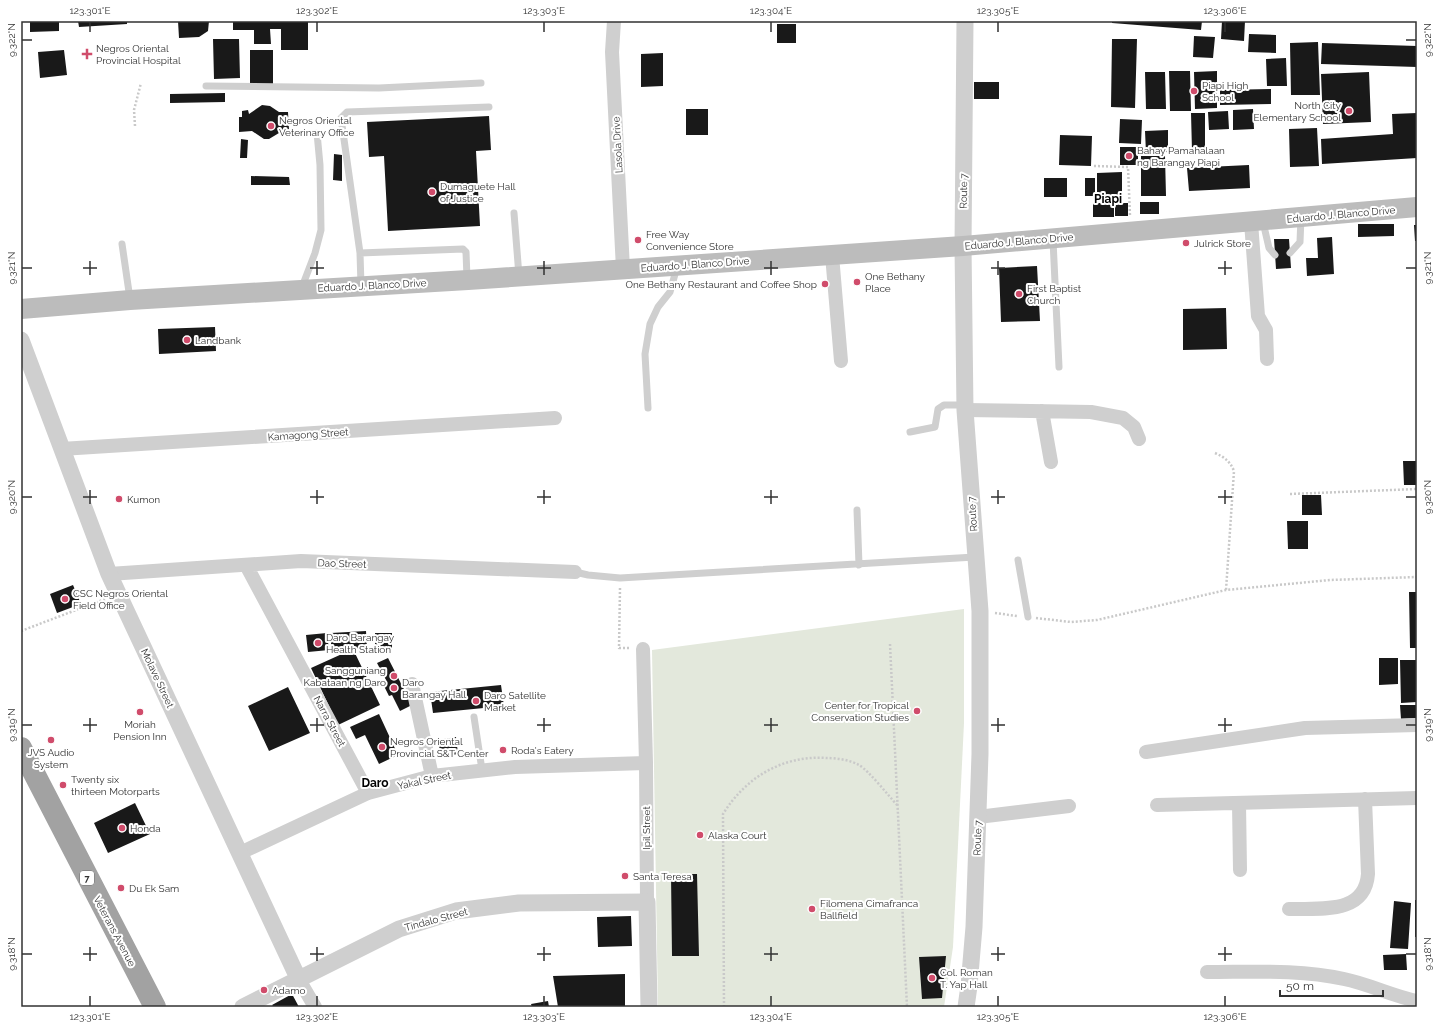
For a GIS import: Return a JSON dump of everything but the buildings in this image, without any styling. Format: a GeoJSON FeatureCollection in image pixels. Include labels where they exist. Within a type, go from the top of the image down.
{"type":"FeatureCollection","features":[{"type":"Feature","properties":{"kind":"highway","name":"Veterans Avenue"},"geometry":{"type":"LineString","coordinates":[[21,748],[154,1007]]}},
{"type":"Feature","properties":{"kind":"main road","name":"Eduardo J. Blanco Drive"},"geometry":{"type":"LineString","coordinates":[[21,309],[130,300],[468,280],[962,246],[1417,207]]}},
{"type":"Feature","properties":{"kind":"street","name":"Lasola Drive"},"geometry":{"type":"LineString","coordinates":[[614,21],[612,52],[623,269]]}},
{"type":"Feature","properties":{"kind":"street","name":"Route 7"},"geometry":{"type":"LineString","coordinates":[[965,21],[962,246],[966,407],[975,557],[980,611],[978,818],[974,927],[966,1007]]}},
{"type":"Feature","properties":{"kind":"street"},"geometry":{"type":"LineString","coordinates":[[1257,221],[1258,316],[1266,330],[1267,359]]}},
{"type":"Feature","properties":{"kind":"street"},"geometry":{"type":"LineString","coordinates":[[832,255],[841,361]]}},
{"type":"Feature","properties":{"kind":"street","name":"Molave Street"},"geometry":{"type":"LineString","coordinates":[[21,340],[109,574],[298,978],[315,1007]]}},
{"type":"Feature","properties":{"kind":"street"},"geometry":{"type":"LineString","coordinates":[[966,407],[1092,412],[1123,418],[1134,427],[1139,439]]}},
{"type":"Feature","properties":{"kind":"street"},"geometry":{"type":"LineString","coordinates":[[1042,411],[1051,462]]}},
{"type":"Feature","properties":{"kind":"street","name":"Kamagong Street"},"geometry":{"type":"LineString","coordinates":[[61,449],[556,418]]}},
{"type":"Feature","properties":{"kind":"street","name":"Dao Street"},"geometry":{"type":"LineString","coordinates":[[109,574],[301,561],[575,572]]}},
{"type":"Feature","properties":{"kind":"street","name":"Narra Street"},"geometry":{"type":"LineString","coordinates":[[246,565],[368,793]]}},
{"type":"Feature","properties":{"kind":"street","name":"Ipil Street"},"geometry":{"type":"LineString","coordinates":[[643,649],[649,1007]]}},
{"type":"Feature","properties":{"kind":"street"},"geometry":{"type":"LineString","coordinates":[[412,684],[432,776]]}},
{"type":"Feature","properties":{"kind":"street"},"geometry":{"type":"LineString","coordinates":[[1146,752],[1305,728],[1417,725]]}},
{"type":"Feature","properties":{"kind":"street","name":"Yakal Street"},"geometry":{"type":"LineString","coordinates":[[240,853],[368,793],[432,776],[515,766],[646,763]]}},
{"type":"Feature","properties":{"kind":"street"},"geometry":{"type":"LineString","coordinates":[[1157,805],[1417,798]]}},
{"type":"Feature","properties":{"kind":"street"},"geometry":{"type":"LineString","coordinates":[[1289,909],[1347,905],[1363,894],[1367,885],[1368,874],[1366,799]]}},
{"type":"Feature","properties":{"kind":"street"},"geometry":{"type":"LineString","coordinates":[[1239,803],[1240,870]]}},
{"type":"Feature","properties":{"kind":"street"},"geometry":{"type":"LineString","coordinates":[[978,818],[1069,806]]}},
{"type":"Feature","properties":{"kind":"street","name":"Tindalo Street"},"geometry":{"type":"LineString","coordinates":[[243,1007],[298,978],[399,929],[456,911],[519,903],[647,902]]}},
{"type":"Feature","properties":{"kind":"street"},"geometry":{"type":"LineString","coordinates":[[1207,972],[1307,972],[1360,982],[1371,988],[1417,1001]]}},
{"type":"Feature","properties":{"kind":"lane"},"geometry":{"type":"LineString","coordinates":[[206,86],[379,88],[481,83]]}},
{"type":"Feature","properties":{"kind":"lane"},"geometry":{"type":"LineString","coordinates":[[361,286],[360,253],[341,118],[343,114],[347,112],[489,107]]}},
{"type":"Feature","properties":{"kind":"lane"},"geometry":{"type":"LineString","coordinates":[[301,290],[315,253],[320,230],[320,165],[317,133]]}},
{"type":"Feature","properties":{"kind":"lane"},"geometry":{"type":"LineString","coordinates":[[514,213],[519,276]]}},
{"type":"Feature","properties":{"kind":"lane"},"geometry":{"type":"LineString","coordinates":[[1290,253],[1300,242],[1302,217]]}},
{"type":"Feature","properties":{"kind":"lane"},"geometry":{"type":"LineString","coordinates":[[1257,221],[1271,252],[1275,254]]}},
{"type":"Feature","properties":{"kind":"lane"},"geometry":{"type":"LineString","coordinates":[[1053,238],[1059,367]]}},
{"type":"Feature","properties":{"kind":"lane"},"geometry":{"type":"LineString","coordinates":[[122,244],[130,300]]}},
{"type":"Feature","properties":{"kind":"lane"},"geometry":{"type":"LineString","coordinates":[[360,253],[463,249],[466,252],[468,280]]}},
{"type":"Feature","properties":{"kind":"lane"},"geometry":{"type":"LineString","coordinates":[[648,408],[645,354],[650,324],[658,307],[670,292],[678,265]]}},
{"type":"Feature","properties":{"kind":"lane"},"geometry":{"type":"LineString","coordinates":[[910,432],[935,427],[938,409],[944,405],[966,407]]}},
{"type":"Feature","properties":{"kind":"lane"},"geometry":{"type":"LineString","coordinates":[[857,510],[859,565]]}},
{"type":"Feature","properties":{"kind":"lane"},"geometry":{"type":"LineString","coordinates":[[575,572],[588,575],[620,578],[975,557]]}},
{"type":"Feature","properties":{"kind":"lane"},"geometry":{"type":"LineString","coordinates":[[1018,560],[1028,617]]}},
{"type":"Feature","properties":{"kind":"lane"},"geometry":{"type":"LineString","coordinates":[[474,717],[482,770]]}},
{"type":"Feature","properties":{"kind":"path"},"geometry":{"type":"LineString","coordinates":[[135,126],[134,110],[141,83]]}},
{"type":"Feature","properties":{"kind":"path"},"geometry":{"type":"LineString","coordinates":[[1094,166],[1128,166],[1130,232]]}},
{"type":"Feature","properties":{"kind":"path"},"geometry":{"type":"LineString","coordinates":[[1215,453],[1225,458],[1232,464],[1234,471],[1226,590]]}},
{"type":"Feature","properties":{"kind":"path"},"geometry":{"type":"LineString","coordinates":[[1290,494],[1417,490]]}},
{"type":"Feature","properties":{"kind":"path"},"geometry":{"type":"LineString","coordinates":[[980,611],[1072,622],[1097,620],[1226,590],[1330,580],[1417,576]]}},
{"type":"Feature","properties":{"kind":"path"},"geometry":{"type":"LineString","coordinates":[[620,578],[619,648],[643,649]]}},
{"type":"Feature","properties":{"kind":"path"},"geometry":{"type":"LineString","coordinates":[[21,631],[118,594]]}},
{"type":"Feature","properties":{"kind":"path"},"geometry":{"type":"LineString","coordinates":[[890,644],[907,1007]]}},
{"type":"Feature","properties":{"kind":"path"},"geometry":{"type":"LineString","coordinates":[[724,1007],[723,814],[740,790],[763,772],[783,763],[804,758],[832,758],[860,765],[897,805]]}},
{"type":"Feature","properties":{"kind":"shaded area"},"geometry":{"type":"Polygon","coordinates":[[[964,609],[964,723],[953,947],[944,1007],[658,1007],[652,650],[964,609]]]}},
{"type":"Feature","properties":{"kind":"place","name":"Negros Oriental Provincial Hospital"},"geometry":{"type":"Point","coordinates":[87,54]}},
{"type":"Feature","properties":{"kind":"place","name":"Piapi High School"},"geometry":{"type":"Point","coordinates":[1194,91]}},
{"type":"Feature","properties":{"kind":"place","name":"North City Elementary School"},"geometry":{"type":"Point","coordinates":[1349,111]}},
{"type":"Feature","properties":{"kind":"place","name":"Negros Oriental Veterinary Office"},"geometry":{"type":"Point","coordinates":[271,126]}},
{"type":"Feature","properties":{"kind":"place","name":"Bahay Pamahalaan ng Barangay Piapi"},"geometry":{"type":"Point","coordinates":[1129,156]}},
{"type":"Feature","properties":{"kind":"place","name":"Dumaguete Hall of Justice"},"geometry":{"type":"Point","coordinates":[432,192]}},
{"type":"Feature","properties":{"kind":"place","name":"Free Way Convenience Store"},"geometry":{"type":"Point","coordinates":[638,240]}},
{"type":"Feature","properties":{"kind":"place","name":"Julrick Store"},"geometry":{"type":"Point","coordinates":[1186,243]}},
{"type":"Feature","properties":{"kind":"place","name":"One Bethany Place"},"geometry":{"type":"Point","coordinates":[857,282]}},
{"type":"Feature","properties":{"kind":"place","name":"One Bethany Restaurant and Coffee Shop"},"geometry":{"type":"Point","coordinates":[825,284]}},
{"type":"Feature","properties":{"kind":"place","name":"First Baptist Church"},"geometry":{"type":"Point","coordinates":[1019,294]}},
{"type":"Feature","properties":{"kind":"place","name":"Landbank"},"geometry":{"type":"Point","coordinates":[187,340]}},
{"type":"Feature","properties":{"kind":"place","name":"Kumon"},"geometry":{"type":"Point","coordinates":[119,499]}},
{"type":"Feature","properties":{"kind":"place","name":"CSC Negros Oriental Field Office"},"geometry":{"type":"Point","coordinates":[65,599]}},
{"type":"Feature","properties":{"kind":"place","name":"Daro Barangay Health Station"},"geometry":{"type":"Point","coordinates":[318,643]}},
{"type":"Feature","properties":{"kind":"place","name":"Sangguniang Kabataan ng Daro"},"geometry":{"type":"Point","coordinates":[394,676]}},
{"type":"Feature","properties":{"kind":"place","name":"Daro Barangay Hall"},"geometry":{"type":"Point","coordinates":[394,688]}},
{"type":"Feature","properties":{"kind":"place","name":"Daro Satellite Market"},"geometry":{"type":"Point","coordinates":[476,701]}},
{"type":"Feature","properties":{"kind":"place","name":"Center for Tropical Conservation Studies"},"geometry":{"type":"Point","coordinates":[917,711]}},
{"type":"Feature","properties":{"kind":"place","name":"Moriah Pension Inn"},"geometry":{"type":"Point","coordinates":[140,712]}},
{"type":"Feature","properties":{"kind":"place","name":"JVS Audio System"},"geometry":{"type":"Point","coordinates":[51,740]}},
{"type":"Feature","properties":{"kind":"place","name":"Negros Oriental Provincial S&T Center"},"geometry":{"type":"Point","coordinates":[382,747]}},
{"type":"Feature","properties":{"kind":"place","name":"Roda's Eatery"},"geometry":{"type":"Point","coordinates":[503,750]}},
{"type":"Feature","properties":{"kind":"place","name":"Twenty six thirteen Motorparts"},"geometry":{"type":"Point","coordinates":[63,785]}},
{"type":"Feature","properties":{"kind":"place","name":"Honda"},"geometry":{"type":"Point","coordinates":[122,828]}},
{"type":"Feature","properties":{"kind":"place","name":"Alaska Court"},"geometry":{"type":"Point","coordinates":[700,835]}},
{"type":"Feature","properties":{"kind":"place","name":"Santa Teresa"},"geometry":{"type":"Point","coordinates":[625,876]}},
{"type":"Feature","properties":{"kind":"place","name":"Du Ek Sam"},"geometry":{"type":"Point","coordinates":[121,888]}},
{"type":"Feature","properties":{"kind":"place","name":"Filomena Cimafranca Ballfield"},"geometry":{"type":"Point","coordinates":[812,909]}},
{"type":"Feature","properties":{"kind":"place","name":"Col. Roman T. Yap Hall"},"geometry":{"type":"Point","coordinates":[932,978]}},
{"type":"Feature","properties":{"kind":"place","name":"Adamo"},"geometry":{"type":"Point","coordinates":[264,990]}},
{"type":"Feature","properties":{"kind":"district","name":"Piapi"},"geometry":{"type":"Point","coordinates":[1108,199]}},
{"type":"Feature","properties":{"kind":"district","name":"Daro"},"geometry":{"type":"Point","coordinates":[375,783]}}]}
